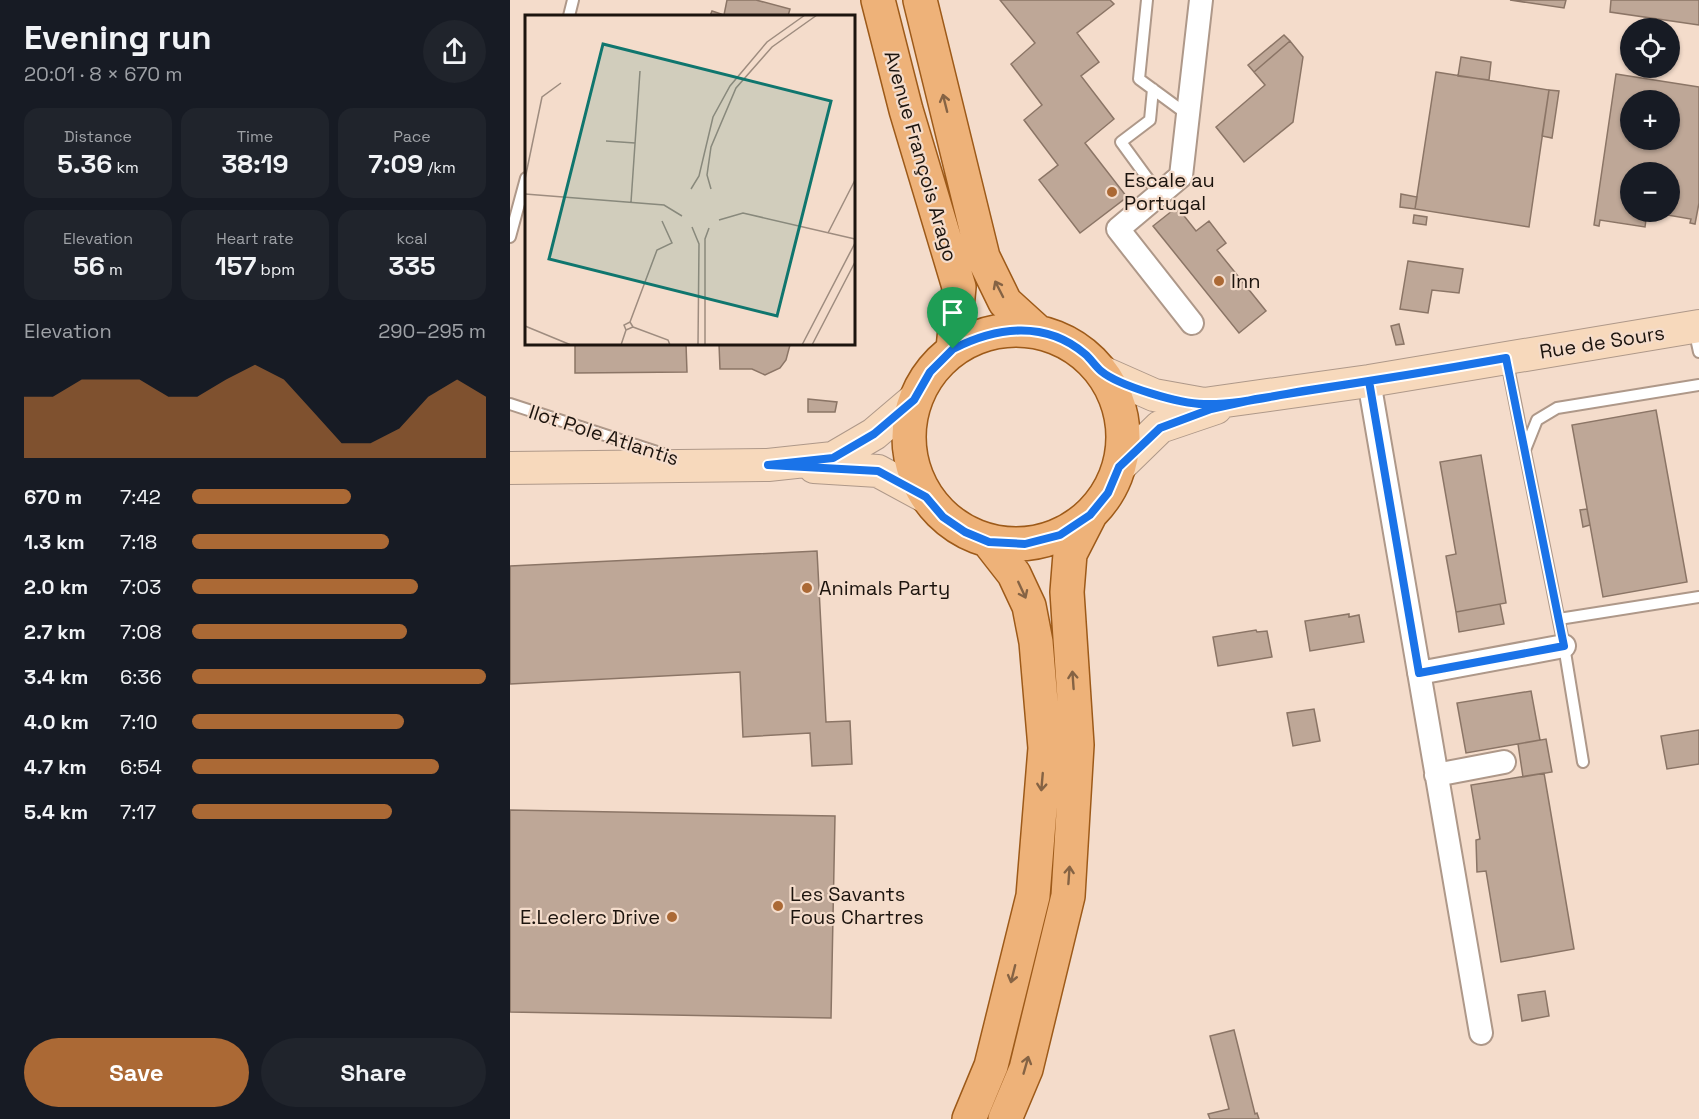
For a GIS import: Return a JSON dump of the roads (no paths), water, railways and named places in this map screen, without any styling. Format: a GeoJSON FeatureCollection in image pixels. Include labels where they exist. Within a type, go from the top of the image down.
{"type":"FeatureCollection","features":[{"type":"Feature","properties":{"kind":"main road","name":"Avenue François Arago"},"geometry":{"type":"LineString","coordinates":[[878,0],[906,110],[958,287],[953,349]]}},
{"type":"Feature","properties":{"kind":"main road","name":"Avenue François Arago"},"geometry":{"type":"LineString","coordinates":[[920,0],[983,257],[1005,302],[1038,332]]}},
{"type":"Feature","properties":{"kind":"main road"},"geometry":{"type":"LineString","coordinates":[[1090,515],[1060,535],[1025,544],[989,542],[965,532],[943,517],[926,497],[912,467],[908,433],[914,400],[930,372],[953,349],[980,335],[1009,330],[1038,332],[1063,340],[1077,349],[1102,372],[1154,395],[1204,404],[1256,399]]}},
{"type":"Feature","properties":{"kind":"main road","name":"Rue de Sours"},"geometry":{"type":"LineString","coordinates":[[1256,399],[1506,358],[1697,335]]}},
{"type":"Feature","properties":{"kind":"main road"},"geometry":{"type":"LineString","coordinates":[[1005,1119],[1026,1069],[1068,896],[1077,745],[1067,592],[1070,554],[1090,515],[1108,493],[1119,467],[1123,442],[1122,418],[1114,394],[1102,372]]}},
{"type":"Feature","properties":{"kind":"main road"},"geometry":{"type":"LineString","coordinates":[[1119,467],[1160,428],[1211,409],[1256,399]]}},
{"type":"Feature","properties":{"kind":"main road"},"geometry":{"type":"LineString","coordinates":[[768,465],[833,458],[874,434],[914,400]]}},
{"type":"Feature","properties":{"kind":"main road"},"geometry":{"type":"LineString","coordinates":[[510,468],[768,465],[878,471],[926,497]]}},
{"type":"Feature","properties":{"kind":"main road"},"geometry":{"type":"LineString","coordinates":[[969,1119],[991,1066],[1032,896],[1045,748],[1036,642],[1029,606],[1014,574],[989,542]]}},
{"type":"Feature","properties":{"kind":"street"},"geometry":{"type":"LineString","coordinates":[[1192,323],[1118,229],[1181,176],[1201,0]]}},
{"type":"Feature","properties":{"kind":"street"},"geometry":{"type":"LineString","coordinates":[[1369,381],[1481,1033]]}},
{"type":"Feature","properties":{"kind":"street"},"geometry":{"type":"LineString","coordinates":[[1419,673],[1564,646]]}},
{"type":"Feature","properties":{"kind":"street"},"geometry":{"type":"LineString","coordinates":[[1436,774],[1504,762]]}},
{"type":"Feature","properties":{"kind":"lane"},"geometry":{"type":"LineString","coordinates":[[568,15],[573,0]]}},
{"type":"Feature","properties":{"kind":"lane"},"geometry":{"type":"LineString","coordinates":[[1148,0],[1139,79],[1188,115]]}},
{"type":"Feature","properties":{"kind":"lane"},"geometry":{"type":"LineString","coordinates":[[1153,89],[1150,120],[1121,142],[1159,194]]}},
{"type":"Feature","properties":{"kind":"lane"},"geometry":{"type":"LineString","coordinates":[[510,237],[525,182]]}},
{"type":"Feature","properties":{"kind":"lane"},"geometry":{"type":"LineString","coordinates":[[1506,358],[1559,619],[1583,762]]}},
{"type":"Feature","properties":{"kind":"lane"},"geometry":{"type":"LineString","coordinates":[[1525,450],[1537,420],[1557,408],[1699,385]]}},
{"type":"Feature","properties":{"kind":"lane","name":"Ilot Pole Atlantis"},"geometry":{"type":"LineString","coordinates":[[510,404],[698,466]]}},
{"type":"Feature","properties":{"kind":"lane"},"geometry":{"type":"LineString","coordinates":[[1559,619],[1699,597]]}},
{"type":"Feature","properties":{"kind":"place","name":"Escale au Portugal"},"geometry":{"type":"Point","coordinates":[1112,192]}},
{"type":"Feature","properties":{"kind":"place","name":"Inn"},"geometry":{"type":"Point","coordinates":[1219,281]}},
{"type":"Feature","properties":{"kind":"place","name":"Animals Party"},"geometry":{"type":"Point","coordinates":[807,588]}},
{"type":"Feature","properties":{"kind":"place","name":"Les Savants Fous Chartres"},"geometry":{"type":"Point","coordinates":[778,906]}},
{"type":"Feature","properties":{"kind":"place","name":"E.Leclerc Drive"},"geometry":{"type":"Point","coordinates":[672,917]}}]}
